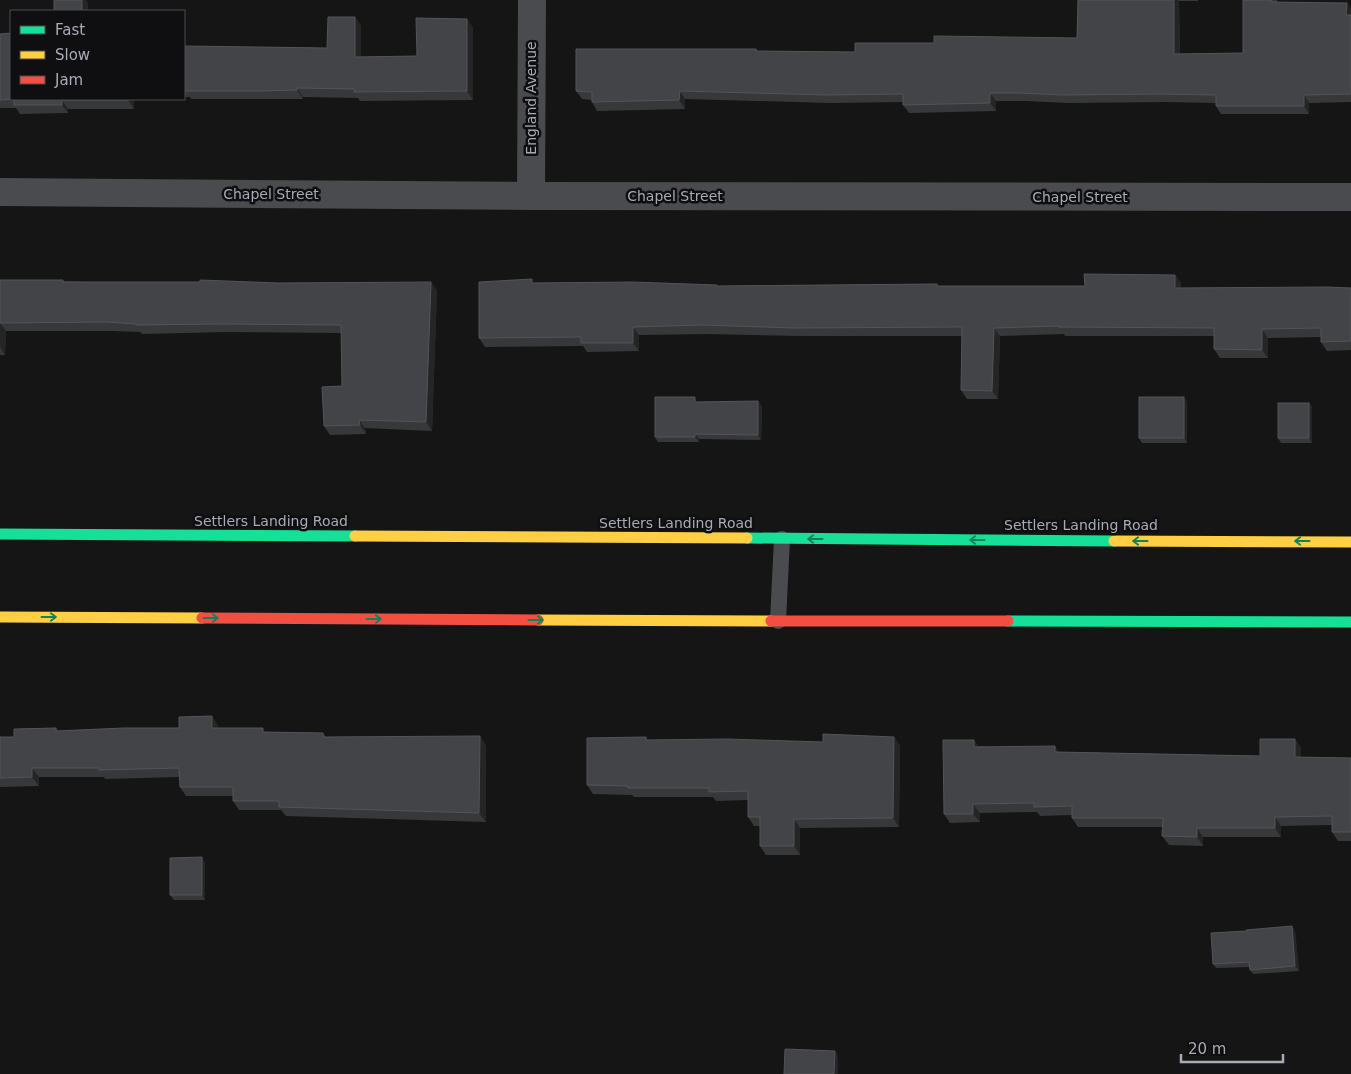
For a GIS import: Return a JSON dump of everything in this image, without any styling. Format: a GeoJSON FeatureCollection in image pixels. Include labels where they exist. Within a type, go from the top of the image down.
{"type":"FeatureCollection","features":[{"type":"Feature","properties":{"kind":"main road","name":"Settlers Landing Road"},"geometry":{"type":"LineString","coordinates":[[0,534],[1351,542]]}},
{"type":"Feature","properties":{"kind":"main road"},"geometry":{"type":"LineString","coordinates":[[0,617],[1351,622]]}},
{"type":"Feature","properties":{"kind":"street","name":"England Avenue"},"geometry":{"type":"LineString","coordinates":[[531,196],[532,0]]}},
{"type":"Feature","properties":{"kind":"street","name":"Chapel Street"},"geometry":{"type":"LineString","coordinates":[[0,192],[531,196],[1351,197]]}},
{"type":"Feature","properties":{"kind":"lane"},"geometry":{"type":"LineString","coordinates":[[778,621],[782,539]]}},
{"type":"Feature","properties":{"kind":"building"},"geometry":{"type":"Polygon","coordinates":[[[54,0],[82,0],[82,10],[54,10],[54,0]]]}},
{"type":"Feature","properties":{"kind":"building"},"geometry":{"type":"Polygon","coordinates":[[[1078,0],[1174,0],[1174,54],[1243,53],[1243,0],[1347,3],[1346,15],[1351,15],[1351,94],[1304,95],[1304,106],[1216,106],[1216,95],[1061,95],[1020,93],[990,93],[990,103],[903,105],[903,94],[826,95],[680,91],[679,100],[592,102],[592,92],[576,91],[576,49],[756,49],[756,51],[855,52],[855,43],[934,43],[934,36],[1077,38],[1078,0]]]}},
{"type":"Feature","properties":{"kind":"building"},"geometry":{"type":"Polygon","coordinates":[[[328,17],[355,17],[355,57],[417,56],[416,18],[467,19],[467,91],[354,92],[355,89],[297,88],[297,90],[262,91],[185,91],[185,46],[327,48],[328,17]]]}},
{"type":"Feature","properties":{"kind":"building"},"geometry":{"type":"Polygon","coordinates":[[[10,33],[10,99],[0,100],[0,34],[10,33]]]}},
{"type":"Feature","properties":{"kind":"building"},"geometry":{"type":"Polygon","coordinates":[[[14,100],[62,100],[62,105],[14,105],[14,100]]]}},
{"type":"Feature","properties":{"kind":"building"},"geometry":{"type":"Polygon","coordinates":[[[1084,274],[1175,275],[1175,288],[1351,288],[1351,341],[1321,342],[1321,328],[1262,329],[1262,350],[1214,349],[1214,328],[1059,326],[994,328],[992,391],[961,390],[962,327],[795,328],[702,325],[633,327],[633,343],[581,343],[581,337],[479,338],[479,282],[532,279],[532,283],[632,282],[717,286],[937,284],[937,286],[1085,286],[1084,274]]]}},
{"type":"Feature","properties":{"kind":"building"},"geometry":{"type":"Polygon","coordinates":[[[0,280],[200,282],[200,280],[278,283],[431,282],[426,422],[359,420],[360,425],[324,426],[322,387],[342,386],[341,325],[136,325],[107,322],[0,323],[0,280]]]}},
{"type":"Feature","properties":{"kind":"building"},"geometry":{"type":"Polygon","coordinates":[[[655,397],[695,397],[695,402],[758,401],[758,435],[695,434],[695,437],[655,437],[655,397]]]}},
{"type":"Feature","properties":{"kind":"building"},"geometry":{"type":"Polygon","coordinates":[[[1139,397],[1184,397],[1184,438],[1139,438],[1139,397]]]}},
{"type":"Feature","properties":{"kind":"building"},"geometry":{"type":"Polygon","coordinates":[[[1278,403],[1309,403],[1309,438],[1278,438],[1278,403]]]}},
{"type":"Feature","properties":{"kind":"building"},"geometry":{"type":"Polygon","coordinates":[[[212,716],[212,728],[263,728],[263,732],[323,733],[323,737],[480,736],[479,813],[279,807],[279,801],[233,801],[233,787],[180,787],[179,768],[99,770],[99,768],[32,768],[32,777],[0,778],[0,737],[14,737],[14,729],[56,728],[56,731],[179,728],[179,717],[212,716]]]}},
{"type":"Feature","properties":{"kind":"building"},"geometry":{"type":"Polygon","coordinates":[[[823,734],[894,737],[893,818],[794,819],[794,846],[760,846],[760,817],[748,817],[748,791],[709,792],[709,788],[628,788],[628,786],[587,785],[587,738],[646,737],[646,740],[727,739],[823,742],[823,734]]]}},
{"type":"Feature","properties":{"kind":"building"},"geometry":{"type":"Polygon","coordinates":[[[1260,739],[1295,739],[1295,757],[1351,758],[1351,832],[1332,832],[1332,816],[1275,817],[1275,828],[1197,828],[1197,837],[1162,836],[1163,818],[1072,818],[1072,806],[1034,807],[1034,803],[973,804],[973,814],[944,814],[943,740],[974,740],[974,747],[1055,746],[1055,752],[1260,756],[1260,739]]]}},
{"type":"Feature","properties":{"kind":"building"},"geometry":{"type":"Polygon","coordinates":[[[202,857],[202,895],[170,895],[170,858],[202,857]]]}},
{"type":"Feature","properties":{"kind":"building"},"geometry":{"type":"Polygon","coordinates":[[[1292,926],[1295,966],[1250,970],[1249,962],[1213,964],[1211,933],[1292,926]]]}},
{"type":"Feature","properties":{"kind":"building"},"geometry":{"type":"Polygon","coordinates":[[[785,1049],[835,1051],[834,1074],[784,1074],[785,1049]]]}},
{"type":"Feature","properties":{"kind":"traffic: fast"},"geometry":{"type":"LineString","coordinates":[[0,534],[355,536]]}},
{"type":"Feature","properties":{"kind":"traffic: fast"},"geometry":{"type":"LineString","coordinates":[[747,538],[1114,541]]}},
{"type":"Feature","properties":{"kind":"traffic: fast"},"geometry":{"type":"LineString","coordinates":[[1008,621],[1351,622]]}},
{"type":"Feature","properties":{"kind":"traffic: slow"},"geometry":{"type":"LineString","coordinates":[[355,536],[747,538]]}},
{"type":"Feature","properties":{"kind":"traffic: slow"},"geometry":{"type":"LineString","coordinates":[[1114,541],[1351,542]]}},
{"type":"Feature","properties":{"kind":"traffic: slow"},"geometry":{"type":"LineString","coordinates":[[0,617],[202,618]]}},
{"type":"Feature","properties":{"kind":"traffic: slow"},"geometry":{"type":"LineString","coordinates":[[538,620],[771,621]]}},
{"type":"Feature","properties":{"kind":"traffic: jam"},"geometry":{"type":"LineString","coordinates":[[202,618],[538,620]]}},
{"type":"Feature","properties":{"kind":"traffic: jam"},"geometry":{"type":"LineString","coordinates":[[771,621],[1008,621]]}}]}
